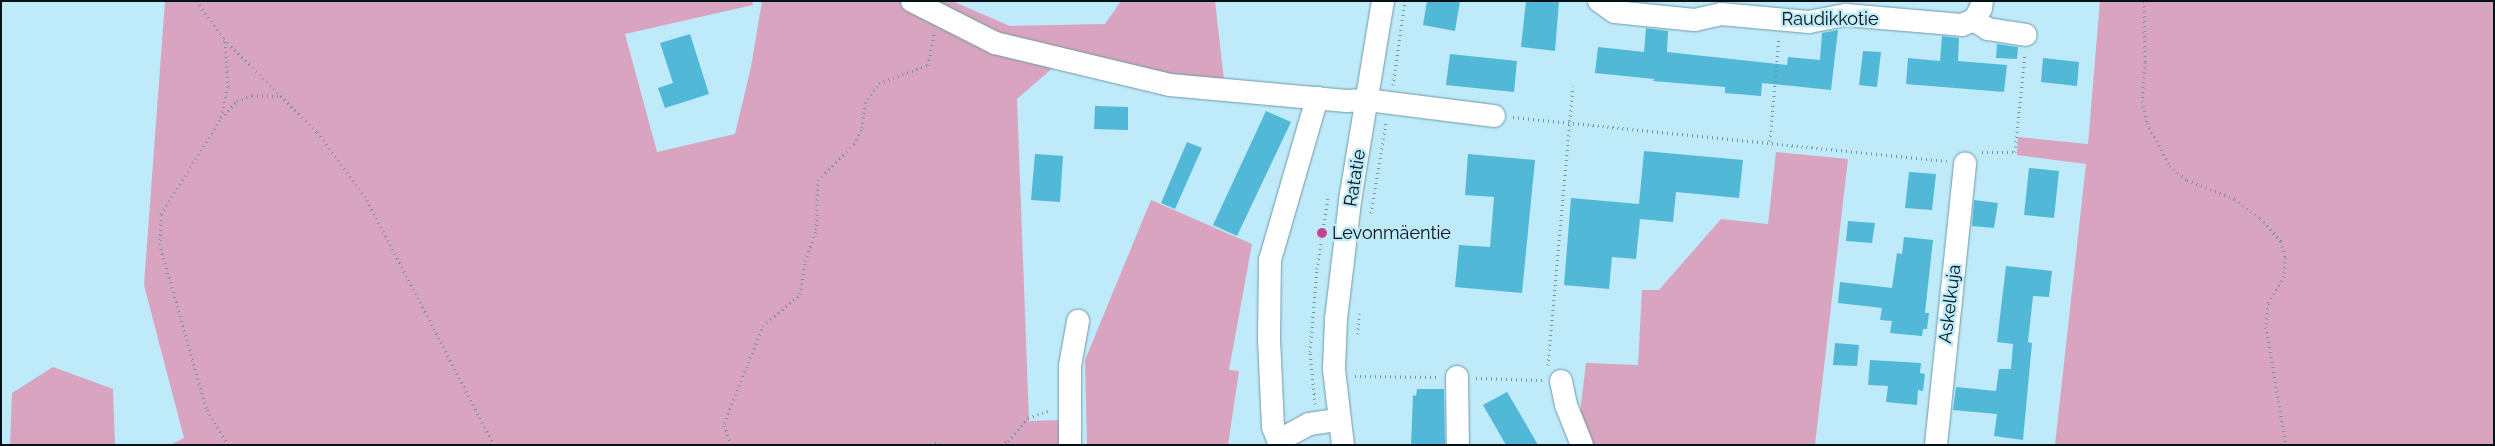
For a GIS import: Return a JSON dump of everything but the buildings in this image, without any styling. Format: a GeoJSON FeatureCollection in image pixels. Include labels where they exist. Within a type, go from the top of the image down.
{"type":"FeatureCollection","features":[{"type":"Feature","properties":{"kind":"street"},"geometry":{"type":"LineString","coordinates":[[912,1],[995,43],[1170,85],[1317,98],[1367,100],[1494,116]]}},
{"type":"Feature","properties":{"kind":"street","name":"Ratatie"},"geometry":{"type":"LineString","coordinates":[[1343,445],[1338,420],[1334,369],[1336,319],[1351,194],[1383,1]]}},
{"type":"Feature","properties":{"kind":"street","name":"Raudikkotie"},"geometry":{"type":"LineString","coordinates":[[1599,1],[1615,12],[1695,20],[1721,14],[1809,22],[1846,15],[1962,26],[1978,11]]}},
{"type":"Feature","properties":{"kind":"street"},"geometry":{"type":"LineString","coordinates":[[1978,11],[1988,29],[2026,35]]}},
{"type":"Feature","properties":{"kind":"street"},"geometry":{"type":"LineString","coordinates":[[1280,445],[1273,428],[1269,340],[1270,260],[1317,98]]}},
{"type":"Feature","properties":{"kind":"street","name":"Askelkuja"},"geometry":{"type":"LineString","coordinates":[[1936,445],[1965,163]]}},
{"type":"Feature","properties":{"kind":"street"},"geometry":{"type":"LineString","coordinates":[[1070,445],[1070,366],[1078,322]]}},
{"type":"Feature","properties":{"kind":"street"},"geometry":{"type":"LineString","coordinates":[[1555,373],[1582,445]]}},
{"type":"Feature","properties":{"kind":"street"},"geometry":{"type":"LineString","coordinates":[[1457,377],[1458,445]]}},
{"type":"Feature","properties":{"kind":"street"},"geometry":{"type":"LineString","coordinates":[[1280,445],[1285,437],[1309,424],[1338,420]]}},
{"type":"Feature","properties":{"kind":"path"},"geometry":{"type":"LineString","coordinates":[[196,1],[224,39],[317,132],[367,200],[494,445]]}},
{"type":"Feature","properties":{"kind":"path"},"geometry":{"type":"LineString","coordinates":[[1369,223],[1406,1]]}},
{"type":"Feature","properties":{"kind":"path"},"geometry":{"type":"LineString","coordinates":[[2144,1],[2145,62],[2142,101],[2147,123],[2170,166],[2187,180],[2235,199],[2260,218],[2281,241],[2285,257],[2284,276],[2268,303],[2266,327],[2286,445]]}},
{"type":"Feature","properties":{"kind":"path"},"geometry":{"type":"LineString","coordinates":[[731,445],[724,423],[763,326],[800,294],[805,261],[816,230],[818,180],[854,144],[862,128],[866,103],[879,83],[928,65],[934,44],[936,13]]}},
{"type":"Feature","properties":{"kind":"path"},"geometry":{"type":"LineString","coordinates":[[1770,141],[1781,20]]}},
{"type":"Feature","properties":{"kind":"path"},"geometry":{"type":"LineString","coordinates":[[1494,116],[1569,121],[1770,141],[1965,163],[1982,152],[2016,152],[2026,35]]}},
{"type":"Feature","properties":{"kind":"path"},"geometry":{"type":"LineString","coordinates":[[221,118],[228,87],[224,39]]}},
{"type":"Feature","properties":{"kind":"path"},"geometry":{"type":"LineString","coordinates":[[1555,373],[1569,121],[1573,86]]}},
{"type":"Feature","properties":{"kind":"path"},"geometry":{"type":"LineString","coordinates":[[228,445],[206,408],[160,245],[161,214],[221,118],[237,100],[252,95],[281,96]]}},
{"type":"Feature","properties":{"kind":"path"},"geometry":{"type":"LineString","coordinates":[[1358,337],[1359,308]]}},
{"type":"Feature","properties":{"kind":"path"},"geometry":{"type":"LineString","coordinates":[[1355,376],[1356,366]]}},
{"type":"Feature","properties":{"kind":"path"},"geometry":{"type":"LineString","coordinates":[[1001,445],[1008,441],[1028,418],[1047,410],[1069,412]]}},
{"type":"Feature","properties":{"kind":"path"},"geometry":{"type":"LineString","coordinates":[[930,445],[935,443],[945,445]]}},
{"type":"Feature","properties":{"kind":"shaded area"},"geometry":{"type":"Polygon","coordinates":[[[165,1],[752,1],[753,5],[625,34],[657,152],[735,134],[751,67],[762,1],[901,1],[995,48],[1056,65],[1017,99],[1029,421],[1062,420],[1062,445],[170,445],[184,438],[144,285],[165,1]]]}},
{"type":"Feature","properties":{"kind":"shaded area"},"geometry":{"type":"Polygon","coordinates":[[[921,1],[952,1],[1010,26],[1105,24],[1121,1],[1215,1],[1224,80],[1169,79],[997,39],[921,1]]]}},
{"type":"Feature","properties":{"kind":"shaded area"},"geometry":{"type":"Polygon","coordinates":[[[2100,1],[2494,1],[2494,445],[2055,445],[2086,164],[2017,155],[2018,137],[2088,144],[2100,1]]]}},
{"type":"Feature","properties":{"kind":"shaded area"},"geometry":{"type":"Polygon","coordinates":[[[1776,152],[1848,159],[1815,445],[1588,445],[1579,421],[1586,363],[1638,365],[1642,290],[1659,290],[1721,219],[1768,224],[1776,152]]]}},
{"type":"Feature","properties":{"kind":"shaded area"},"geometry":{"type":"Polygon","coordinates":[[[1151,200],[1252,244],[1229,370],[1239,371],[1228,445],[1087,445],[1085,360],[1151,200]]]}},
{"type":"Feature","properties":{"kind":"shaded area"},"geometry":{"type":"Polygon","coordinates":[[[53,367],[113,389],[115,445],[10,445],[12,393],[53,367]]]}},
{"type":"Feature","properties":{"kind":"place","name":"Levonmäentie"},"geometry":{"type":"Point","coordinates":[1322,233]}}]}
